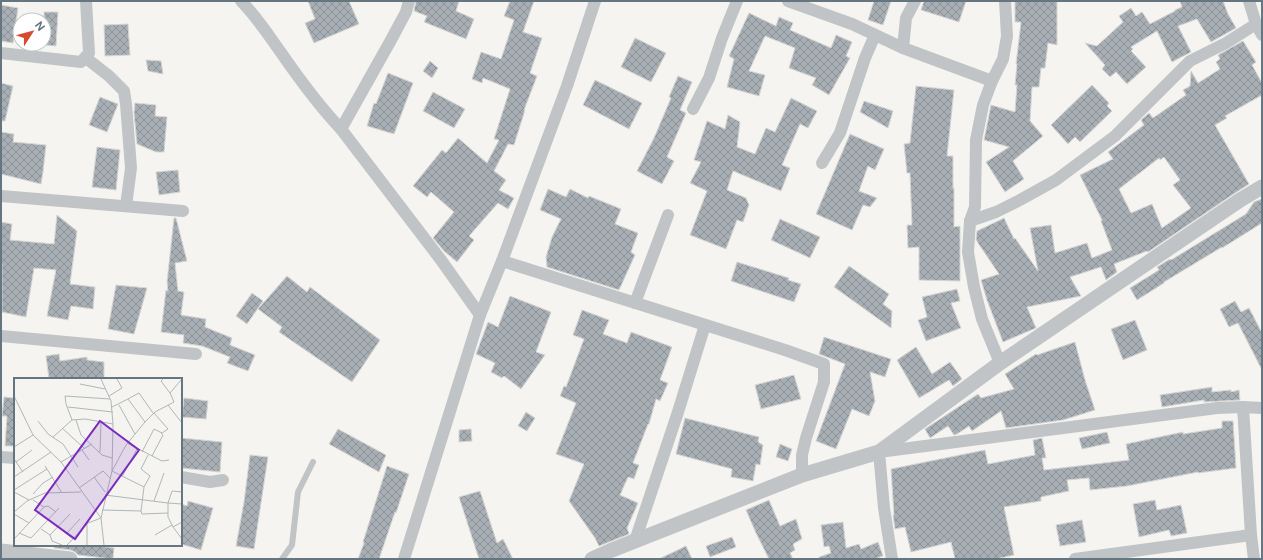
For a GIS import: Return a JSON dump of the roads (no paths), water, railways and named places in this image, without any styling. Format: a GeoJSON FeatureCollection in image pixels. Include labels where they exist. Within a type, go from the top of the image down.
{"type":"FeatureCollection","features":[{"type":"Feature","properties":{"kind":"street"},"geometry":{"type":"LineString","coordinates":[[1,53],[81,62],[89,53],[86,1]]}},
{"type":"Feature","properties":{"kind":"street"},"geometry":{"type":"LineString","coordinates":[[241,1],[252,11],[295,72],[442,260],[480,315]]}},
{"type":"Feature","properties":{"kind":"street"},"geometry":{"type":"LineString","coordinates":[[341,129],[403,18],[409,1]]}},
{"type":"Feature","properties":{"kind":"street"},"geometry":{"type":"LineString","coordinates":[[404,559],[480,315],[502,261],[567,86],[595,1]]}},
{"type":"Feature","properties":{"kind":"street"},"geometry":{"type":"LineString","coordinates":[[693,110],[709,78],[736,1]]}},
{"type":"Feature","properties":{"kind":"street"},"geometry":{"type":"LineString","coordinates":[[788,1],[852,24],[903,48],[992,81]]}},
{"type":"Feature","properties":{"kind":"street"},"geometry":{"type":"LineString","coordinates":[[903,48],[906,18],[915,1]]}},
{"type":"Feature","properties":{"kind":"street"},"geometry":{"type":"LineString","coordinates":[[1000,363],[982,319],[974,287],[968,252],[970,221],[975,208],[976,140],[983,105],[992,81],[1003,59],[1007,36],[1005,1]]}},
{"type":"Feature","properties":{"kind":"street"},"geometry":{"type":"LineString","coordinates":[[1249,1],[1256,24],[1262,35]]}},
{"type":"Feature","properties":{"kind":"street"},"geometry":{"type":"LineString","coordinates":[[970,221],[996,212],[1056,180],[1115,136],[1190,61],[1226,43],[1256,24]]}},
{"type":"Feature","properties":{"kind":"street"},"geometry":{"type":"LineString","coordinates":[[822,163],[840,133],[864,58],[875,35]]}},
{"type":"Feature","properties":{"kind":"street"},"geometry":{"type":"LineString","coordinates":[[86,58],[124,91],[131,168],[126,206]]}},
{"type":"Feature","properties":{"kind":"street"},"geometry":{"type":"LineString","coordinates":[[879,452],[1000,363],[1240,200],[1262,187]]}},
{"type":"Feature","properties":{"kind":"street"},"geometry":{"type":"LineString","coordinates":[[1,196],[184,211]]}},
{"type":"Feature","properties":{"kind":"street"},"geometry":{"type":"LineString","coordinates":[[635,303],[668,215]]}},
{"type":"Feature","properties":{"kind":"street"},"geometry":{"type":"LineString","coordinates":[[502,261],[785,350],[824,364],[824,382],[802,455],[802,475]]}},
{"type":"Feature","properties":{"kind":"street"},"geometry":{"type":"LineString","coordinates":[[635,541],[705,325]]}},
{"type":"Feature","properties":{"kind":"street"},"geometry":{"type":"LineString","coordinates":[[1,336],[196,354]]}},
{"type":"Feature","properties":{"kind":"street"},"geometry":{"type":"LineString","coordinates":[[1243,407],[1251,535],[1254,559]]}},
{"type":"Feature","properties":{"kind":"street"},"geometry":{"type":"LineString","coordinates":[[592,559],[614,555],[635,541],[802,475],[879,452],[1217,408],[1262,408]]}},
{"type":"Feature","properties":{"kind":"street"},"geometry":{"type":"LineString","coordinates":[[879,452],[884,508],[892,559]]}},
{"type":"Feature","properties":{"kind":"street"},"geometry":{"type":"LineString","coordinates":[[1,457],[14,458]]}},
{"type":"Feature","properties":{"kind":"street"},"geometry":{"type":"LineString","coordinates":[[182,477],[210,482],[223,480]]}},
{"type":"Feature","properties":{"kind":"street"},"geometry":{"type":"LineString","coordinates":[[1075,559],[1251,535]]}},
{"type":"Feature","properties":{"kind":"street"},"geometry":{"type":"LineString","coordinates":[[1,551],[70,559]]}},
{"type":"Feature","properties":{"kind":"lane"},"geometry":{"type":"LineString","coordinates":[[282,559],[292,545],[298,492],[313,462]]}}]}
